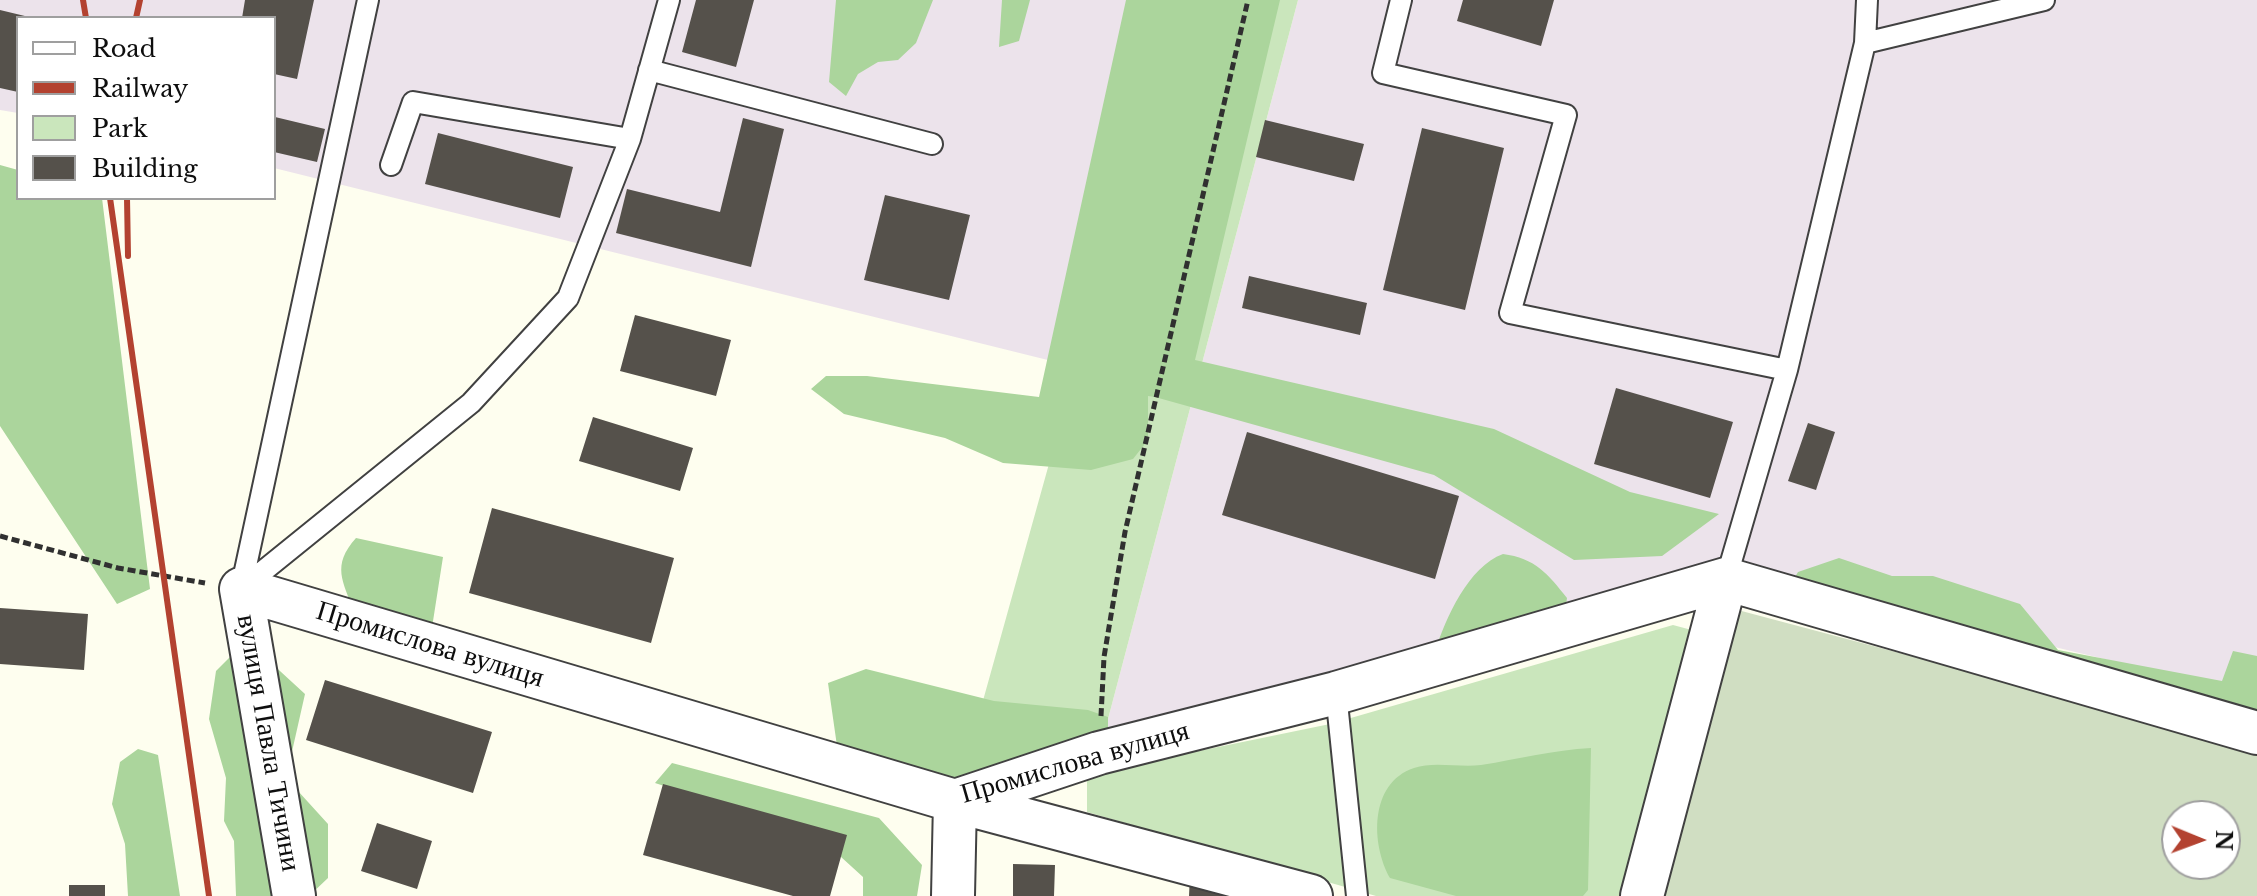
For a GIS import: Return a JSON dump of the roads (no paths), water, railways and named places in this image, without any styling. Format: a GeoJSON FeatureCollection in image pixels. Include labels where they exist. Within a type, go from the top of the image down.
{"type":"FeatureCollection","features":[{"type":"Feature","properties":{"kind":"street","name":"Промислова вулиця"},"geometry":{"type":"LineString","coordinates":[[241,589],[955,801],[1099,753],[1336,693],[1726,579]]}},
{"type":"Feature","properties":{"kind":"street"},"geometry":{"type":"LineString","coordinates":[[1642,896],[1726,579],[2257,733]]}},
{"type":"Feature","properties":{"kind":"street","name":"вулиця Павла Тичини"},"geometry":{"type":"LineString","coordinates":[[241,589],[294,896]]}},
{"type":"Feature","properties":{"kind":"street"},"geometry":{"type":"LineString","coordinates":[[953,896],[955,801],[1311,896]]}},
{"type":"Feature","properties":{"kind":"lane"},"geometry":{"type":"LineString","coordinates":[[241,589],[368,0]]}},
{"type":"Feature","properties":{"kind":"lane"},"geometry":{"type":"LineString","coordinates":[[241,589],[471,403],[568,298],[630,139],[669,0]]}},
{"type":"Feature","properties":{"kind":"lane"},"geometry":{"type":"LineString","coordinates":[[1401,0],[1383,73],[1566,115],[1510,313],[1787,370]]}},
{"type":"Feature","properties":{"kind":"lane"},"geometry":{"type":"LineString","coordinates":[[1726,579],[1787,370],[1865,43],[1867,0]]}},
{"type":"Feature","properties":{"kind":"lane"},"geometry":{"type":"LineString","coordinates":[[1865,43],[2044,0]]}},
{"type":"Feature","properties":{"kind":"lane"},"geometry":{"type":"LineString","coordinates":[[649,70],[932,144]]}},
{"type":"Feature","properties":{"kind":"lane"},"geometry":{"type":"LineString","coordinates":[[391,165],[413,102],[630,139]]}},
{"type":"Feature","properties":{"kind":"lane"},"geometry":{"type":"LineString","coordinates":[[1336,693],[1357,896]]}},
{"type":"Feature","properties":{"kind":"railway"},"geometry":{"type":"LineString","coordinates":[[83,0],[86,16]]}},
{"type":"Feature","properties":{"kind":"railway"},"geometry":{"type":"LineString","coordinates":[[136,16],[140,0]]}},
{"type":"Feature","properties":{"kind":"railway"},"geometry":{"type":"LineString","coordinates":[[110,200],[209,896]]}},
{"type":"Feature","properties":{"kind":"railway"},"geometry":{"type":"LineString","coordinates":[[127,200],[128,256]]}}]}
